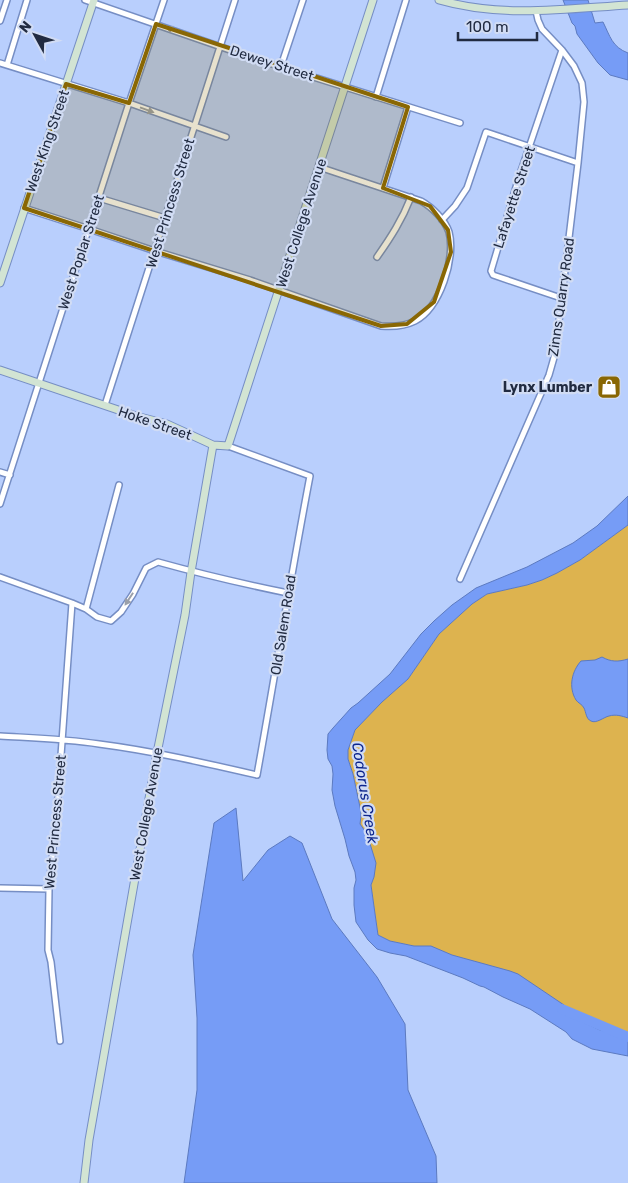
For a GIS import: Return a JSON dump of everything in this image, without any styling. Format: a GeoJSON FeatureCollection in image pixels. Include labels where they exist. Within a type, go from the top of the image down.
{"type":"FeatureCollection","features":[{"type":"Feature","properties":{"kind":"street"},"geometry":{"type":"LineString","coordinates":[[0,21],[6,0]]}},
{"type":"Feature","properties":{"kind":"street"},"geometry":{"type":"LineString","coordinates":[[7,65],[27,0]]}},
{"type":"Feature","properties":{"kind":"street","name":"Dewey Street"},"geometry":{"type":"LineString","coordinates":[[85,0],[93,1],[219,46],[460,123]]}},
{"type":"Feature","properties":{"kind":"street","name":"West Poplar Street"},"geometry":{"type":"LineString","coordinates":[[0,504],[164,0]]}},
{"type":"Feature","properties":{"kind":"street","name":"West Princess Street"},"geometry":{"type":"LineString","coordinates":[[105,405],[234,0]]}},
{"type":"Feature","properties":{"kind":"street"},"geometry":{"type":"LineString","coordinates":[[281,66],[303,0]]}},
{"type":"Feature","properties":{"kind":"street","name":"West College Avenue"},"geometry":{"type":"LineString","coordinates":[[228,446],[373,0]]}},
{"type":"Feature","properties":{"kind":"street"},"geometry":{"type":"LineString","coordinates":[[376,96],[406,0]]}},
{"type":"Feature","properties":{"kind":"street"},"geometry":{"type":"LineString","coordinates":[[440,0],[467,7],[492,10],[536,11],[628,5]]}},
{"type":"Feature","properties":{"kind":"street","name":"West King Street"},"geometry":{"type":"LineString","coordinates":[[0,283],[93,1]]}},
{"type":"Feature","properties":{"kind":"street","name":"Zinns Quarry Road"},"geometry":{"type":"LineString","coordinates":[[460,579],[549,375],[555,354],[584,102],[582,83],[574,66],[542,29],[536,11]]}},
{"type":"Feature","properties":{"kind":"street","name":"Lafayette Street"},"geometry":{"type":"LineString","coordinates":[[562,50],[529,147],[491,271],[494,276],[562,298]]}},
{"type":"Feature","properties":{"kind":"street"},"geometry":{"type":"LineString","coordinates":[[0,63],[129,103],[226,137]]}},
{"type":"Feature","properties":{"kind":"street"},"geometry":{"type":"LineString","coordinates":[[383,188],[408,107]]}},
{"type":"Feature","properties":{"kind":"street"},"geometry":{"type":"LineString","coordinates":[[442,220],[455,206],[467,188],[486,132],[578,163]]}},
{"type":"Feature","properties":{"kind":"street"},"geometry":{"type":"LineString","coordinates":[[24,208],[155,252],[250,280],[382,326],[394,327],[416,320],[427,312],[434,302],[450,261],[451,252],[448,230],[442,220],[430,206],[411,197],[319,167]]}},
{"type":"Feature","properties":{"kind":"street"},"geometry":{"type":"LineString","coordinates":[[377,257],[397,229],[411,197]]}},
{"type":"Feature","properties":{"kind":"street"},"geometry":{"type":"LineString","coordinates":[[99,198],[165,218]]}},
{"type":"Feature","properties":{"kind":"street","name":"Hoke Street"},"geometry":{"type":"LineString","coordinates":[[0,370],[136,416],[167,424],[213,445],[228,446],[310,476]]}},
{"type":"Feature","properties":{"kind":"street","name":"West College Avenue"},"geometry":{"type":"LineString","coordinates":[[84,1183],[88,1140],[157,753],[185,615],[213,445]]}},
{"type":"Feature","properties":{"kind":"street"},"geometry":{"type":"LineString","coordinates":[[0,472],[10,475]]}},
{"type":"Feature","properties":{"kind":"street","name":"Old Salem Road"},"geometry":{"type":"LineString","coordinates":[[157,753],[257,775],[310,476]]}},
{"type":"Feature","properties":{"kind":"street"},"geometry":{"type":"LineString","coordinates":[[86,609],[119,485]]}},
{"type":"Feature","properties":{"kind":"street"},"geometry":{"type":"LineString","coordinates":[[0,577],[72,603],[86,609],[97,617],[111,621],[121,612],[133,594],[146,568],[158,562],[191,572],[288,593]]}},
{"type":"Feature","properties":{"kind":"street","name":"West Princess Street"},"geometry":{"type":"LineString","coordinates":[[60,1041],[48,950],[49,889],[72,603]]}},
{"type":"Feature","properties":{"kind":"street"},"geometry":{"type":"LineString","coordinates":[[0,736],[62,739],[157,753]]}},
{"type":"Feature","properties":{"kind":"street"},"geometry":{"type":"LineString","coordinates":[[0,888],[49,889]]}},
{"type":"Feature","properties":{"kind":"highlighted area"},"geometry":{"type":"Polygon","coordinates":[[[156,24],[408,107],[383,188],[430,206],[448,230],[451,252],[434,302],[407,324],[381,326],[24,208],[66,84],[129,103],[156,24]]]}},
{"type":"Feature","properties":{"kind":"shaded area"},"geometry":{"type":"Polygon","coordinates":[[[628,525],[628,1036],[600,1030],[581,1021],[564,1005],[514,973],[431,947],[390,941],[378,935],[371,885],[374,877],[367,834],[360,824],[361,812],[348,759],[348,750],[355,730],[408,679],[439,634],[472,604],[487,594],[527,585],[557,573],[580,560],[628,525]]]}},
{"type":"Feature","properties":{"kind":"water"},"geometry":{"type":"Polygon","coordinates":[[[563,0],[588,0],[595,23],[603,22],[618,48],[628,53],[628,80],[610,75],[598,63],[577,34],[563,0]]]}},
{"type":"Feature","properties":{"kind":"water"},"geometry":{"type":"Polygon","coordinates":[[[628,496],[628,525],[580,560],[557,573],[527,585],[487,594],[472,604],[439,634],[408,679],[355,730],[348,750],[348,759],[361,812],[360,824],[367,834],[376,863],[371,885],[378,935],[390,941],[414,946],[431,946],[452,955],[518,974],[564,1005],[581,1021],[600,1030],[628,1036],[628,1056],[592,1049],[572,1039],[566,1032],[530,1009],[463,978],[406,956],[377,949],[368,940],[356,922],[354,905],[355,872],[335,806],[332,790],[332,766],[328,759],[327,750],[328,734],[333,728],[351,708],[390,674],[421,634],[452,605],[476,588],[527,567],[573,543],[597,526],[628,496]]]}},
{"type":"Feature","properties":{"kind":"water"},"geometry":{"type":"Polygon","coordinates":[[[602,657],[615,661],[628,659],[628,718],[614,715],[593,722],[589,720],[583,707],[574,695],[572,679],[578,665],[581,661],[595,660],[602,657]]]}},
{"type":"Feature","properties":{"kind":"water"},"geometry":{"type":"Polygon","coordinates":[[[236,808],[243,881],[268,850],[290,836],[302,843],[332,919],[377,977],[405,1024],[408,1090],[436,1156],[437,1183],[184,1183],[197,1090],[197,1018],[193,955],[214,823],[236,808]]]}},
{"type":"Feature","properties":{"kind":"waterway","name":"Codorus Creek"},"geometry":{"type":"LineString","coordinates":[[562,1009],[628,1037]]}},
{"type":"Feature","properties":{"kind":"place","name":"Lynx Lumber"},"geometry":{"type":"Point","coordinates":[609,387]}}]}
